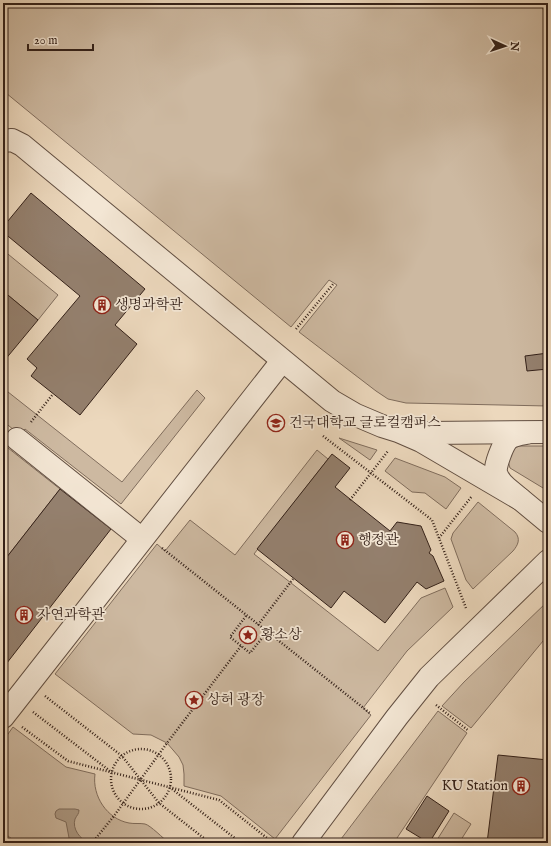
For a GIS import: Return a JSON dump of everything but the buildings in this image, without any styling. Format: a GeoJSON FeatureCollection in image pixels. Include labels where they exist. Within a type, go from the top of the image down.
{"type":"FeatureCollection","features":[{"type":"Feature","properties":{"kind":"lane"},"geometry":{"type":"LineString","coordinates":[[3,141],[12,140],[22,145],[332,401],[363,418],[421,441],[520,499]]}},
{"type":"Feature","properties":{"kind":"lane"},"geometry":{"type":"LineString","coordinates":[[10,720],[150,542],[282,361]]}},
{"type":"Feature","properties":{"kind":"lane"},"geometry":{"type":"LineString","coordinates":[[398,431],[426,433],[544,432]]}},
{"type":"Feature","properties":{"kind":"lane"},"geometry":{"type":"LineString","coordinates":[[23,432],[150,542]]}},
{"type":"Feature","properties":{"kind":"lane"},"geometry":{"type":"LineString","coordinates":[[544,432],[517,435],[509,439],[505,444],[495,470],[502,484],[548,522]]}},
{"type":"Feature","properties":{"kind":"lane"},"geometry":{"type":"LineString","coordinates":[[303,843],[429,677],[548,561]]}},
{"type":"Feature","properties":{"kind":"path"},"geometry":{"type":"LineString","coordinates":[[296,329],[334,283]]}},
{"type":"Feature","properties":{"kind":"path"},"geometry":{"type":"LineString","coordinates":[[23,432],[53,394],[40,411]]}},
{"type":"Feature","properties":{"kind":"path"},"geometry":{"type":"LineString","coordinates":[[323,436],[432,520],[466,608]]}},
{"type":"Feature","properties":{"kind":"path"},"geometry":{"type":"LineString","coordinates":[[350,500],[388,451]]}},
{"type":"Feature","properties":{"kind":"path"},"geometry":{"type":"LineString","coordinates":[[439,538],[475,493]]}},
{"type":"Feature","properties":{"kind":"path"},"geometry":{"type":"LineString","coordinates":[[150,542],[371,714]]}},
{"type":"Feature","properties":{"kind":"path"},"geometry":{"type":"LineString","coordinates":[[258,625],[294,578]]}},
{"type":"Feature","properties":{"kind":"path"},"geometry":{"type":"LineString","coordinates":[[246,616],[230,636],[250,653],[267,632]]}},
{"type":"Feature","properties":{"kind":"path"},"geometry":{"type":"LineString","coordinates":[[92,843],[241,646]]}},
{"type":"Feature","properties":{"kind":"path"},"geometry":{"type":"LineString","coordinates":[[41,693],[122,756],[159,803],[210,843]]}},
{"type":"Feature","properties":{"kind":"path"},"geometry":{"type":"LineString","coordinates":[[436,705],[469,731]]}},
{"type":"Feature","properties":{"kind":"path"},"geometry":{"type":"LineString","coordinates":[[28,708],[111,772]]}},
{"type":"Feature","properties":{"kind":"path"},"geometry":{"type":"LineString","coordinates":[[10,720],[68,761],[219,800],[272,842]]}},
{"type":"Feature","properties":{"kind":"path"},"geometry":{"type":"LineString","coordinates":[[142,749],[159,755],[169,769],[171,775],[170,788],[166,796],[159,803],[149,808],[139,810],[123,804],[116,797],[112,788],[110,778],[114,766],[122,756],[131,751],[142,749]]}},
{"type":"Feature","properties":{"kind":"path"},"geometry":{"type":"LineString","coordinates":[[170,788],[241,843]]}},
{"type":"Feature","properties":{"kind":"shaded area"},"geometry":{"type":"Polygon","coordinates":[[[3,3],[541,3],[548,24],[548,406],[406,403],[388,399],[376,391],[299,332],[337,285],[329,280],[291,327],[6,93],[3,96],[3,3]]]}},
{"type":"Feature","properties":{"kind":"shaded area"},"geometry":{"type":"Polygon","coordinates":[[[3,250],[58,295],[38,320],[3,291],[3,250]]]}},
{"type":"Feature","properties":{"kind":"shaded area"},"geometry":{"type":"Polygon","coordinates":[[[3,388],[122,482],[197,390],[205,398],[121,504],[25,429],[20,435],[3,421],[3,388]]]}},
{"type":"Feature","properties":{"kind":"shaded area"},"geometry":{"type":"Polygon","coordinates":[[[339,438],[377,450],[370,460],[339,438]]]}},
{"type":"Feature","properties":{"kind":"shaded area"},"geometry":{"type":"Polygon","coordinates":[[[3,444],[60,489],[3,562],[3,444]]]}},
{"type":"Feature","properties":{"kind":"shaded area"},"geometry":{"type":"Polygon","coordinates":[[[548,446],[548,491],[510,468],[508,461],[515,447],[548,446]]]}},
{"type":"Feature","properties":{"kind":"shaded area","name":"상허 광장"},"geometry":{"type":"Polygon","coordinates":[[[317,450],[328,459],[254,554],[378,651],[421,598],[445,588],[453,607],[407,651],[363,708],[371,715],[275,839],[221,796],[184,786],[183,765],[179,757],[167,743],[151,735],[133,734],[55,674],[157,544],[165,551],[190,520],[235,555],[317,450]]]}},
{"type":"Feature","properties":{"kind":"shaded area"},"geometry":{"type":"Polygon","coordinates":[[[395,458],[445,477],[461,488],[446,509],[425,493],[412,492],[385,471],[395,458]]]}},
{"type":"Feature","properties":{"kind":"shaded area"},"geometry":{"type":"Polygon","coordinates":[[[478,502],[515,532],[518,540],[513,551],[473,589],[466,580],[451,539],[453,533],[478,502]]]}},
{"type":"Feature","properties":{"kind":"shaded area"},"geometry":{"type":"Polygon","coordinates":[[[548,601],[548,635],[471,728],[442,706],[464,682],[548,601]]]}},
{"type":"Feature","properties":{"kind":"shaded area"},"geometry":{"type":"Polygon","coordinates":[[[438,711],[467,733],[397,838],[404,843],[338,843],[438,711]]]}},
{"type":"Feature","properties":{"kind":"shaded area"},"geometry":{"type":"Polygon","coordinates":[[[13,727],[66,767],[95,774],[96,790],[99,798],[108,812],[114,817],[129,823],[147,825],[169,843],[17,843],[3,832],[3,741],[13,727]]]}},
{"type":"Feature","properties":{"kind":"shaded area"},"geometry":{"type":"Polygon","coordinates":[[[59,809],[79,810],[74,823],[76,830],[83,839],[89,843],[70,843],[66,822],[56,818],[56,811],[59,809]]]}},
{"type":"Feature","properties":{"kind":"shaded area"},"geometry":{"type":"Polygon","coordinates":[[[454,813],[471,824],[459,843],[435,843],[454,813]]]}},
{"type":"Feature","properties":{"kind":"place","name":"생명과학관"},"geometry":{"type":"Point","coordinates":[102,305]}},
{"type":"Feature","properties":{"kind":"place","name":"건국대학교 글로컬캠퍼스"},"geometry":{"type":"Point","coordinates":[276,423]}},
{"type":"Feature","properties":{"kind":"place","name":"행정관"},"geometry":{"type":"Point","coordinates":[345,540]}},
{"type":"Feature","properties":{"kind":"place","name":"자연과학관"},"geometry":{"type":"Point","coordinates":[24,615]}},
{"type":"Feature","properties":{"kind":"place","name":"황소상"},"geometry":{"type":"Point","coordinates":[248,635]}},
{"type":"Feature","properties":{"kind":"place","name":"상허 광장"},"geometry":{"type":"Point","coordinates":[194,700]}},
{"type":"Feature","properties":{"kind":"place","name":"KU Station"},"geometry":{"type":"Point","coordinates":[521,786]}}]}
